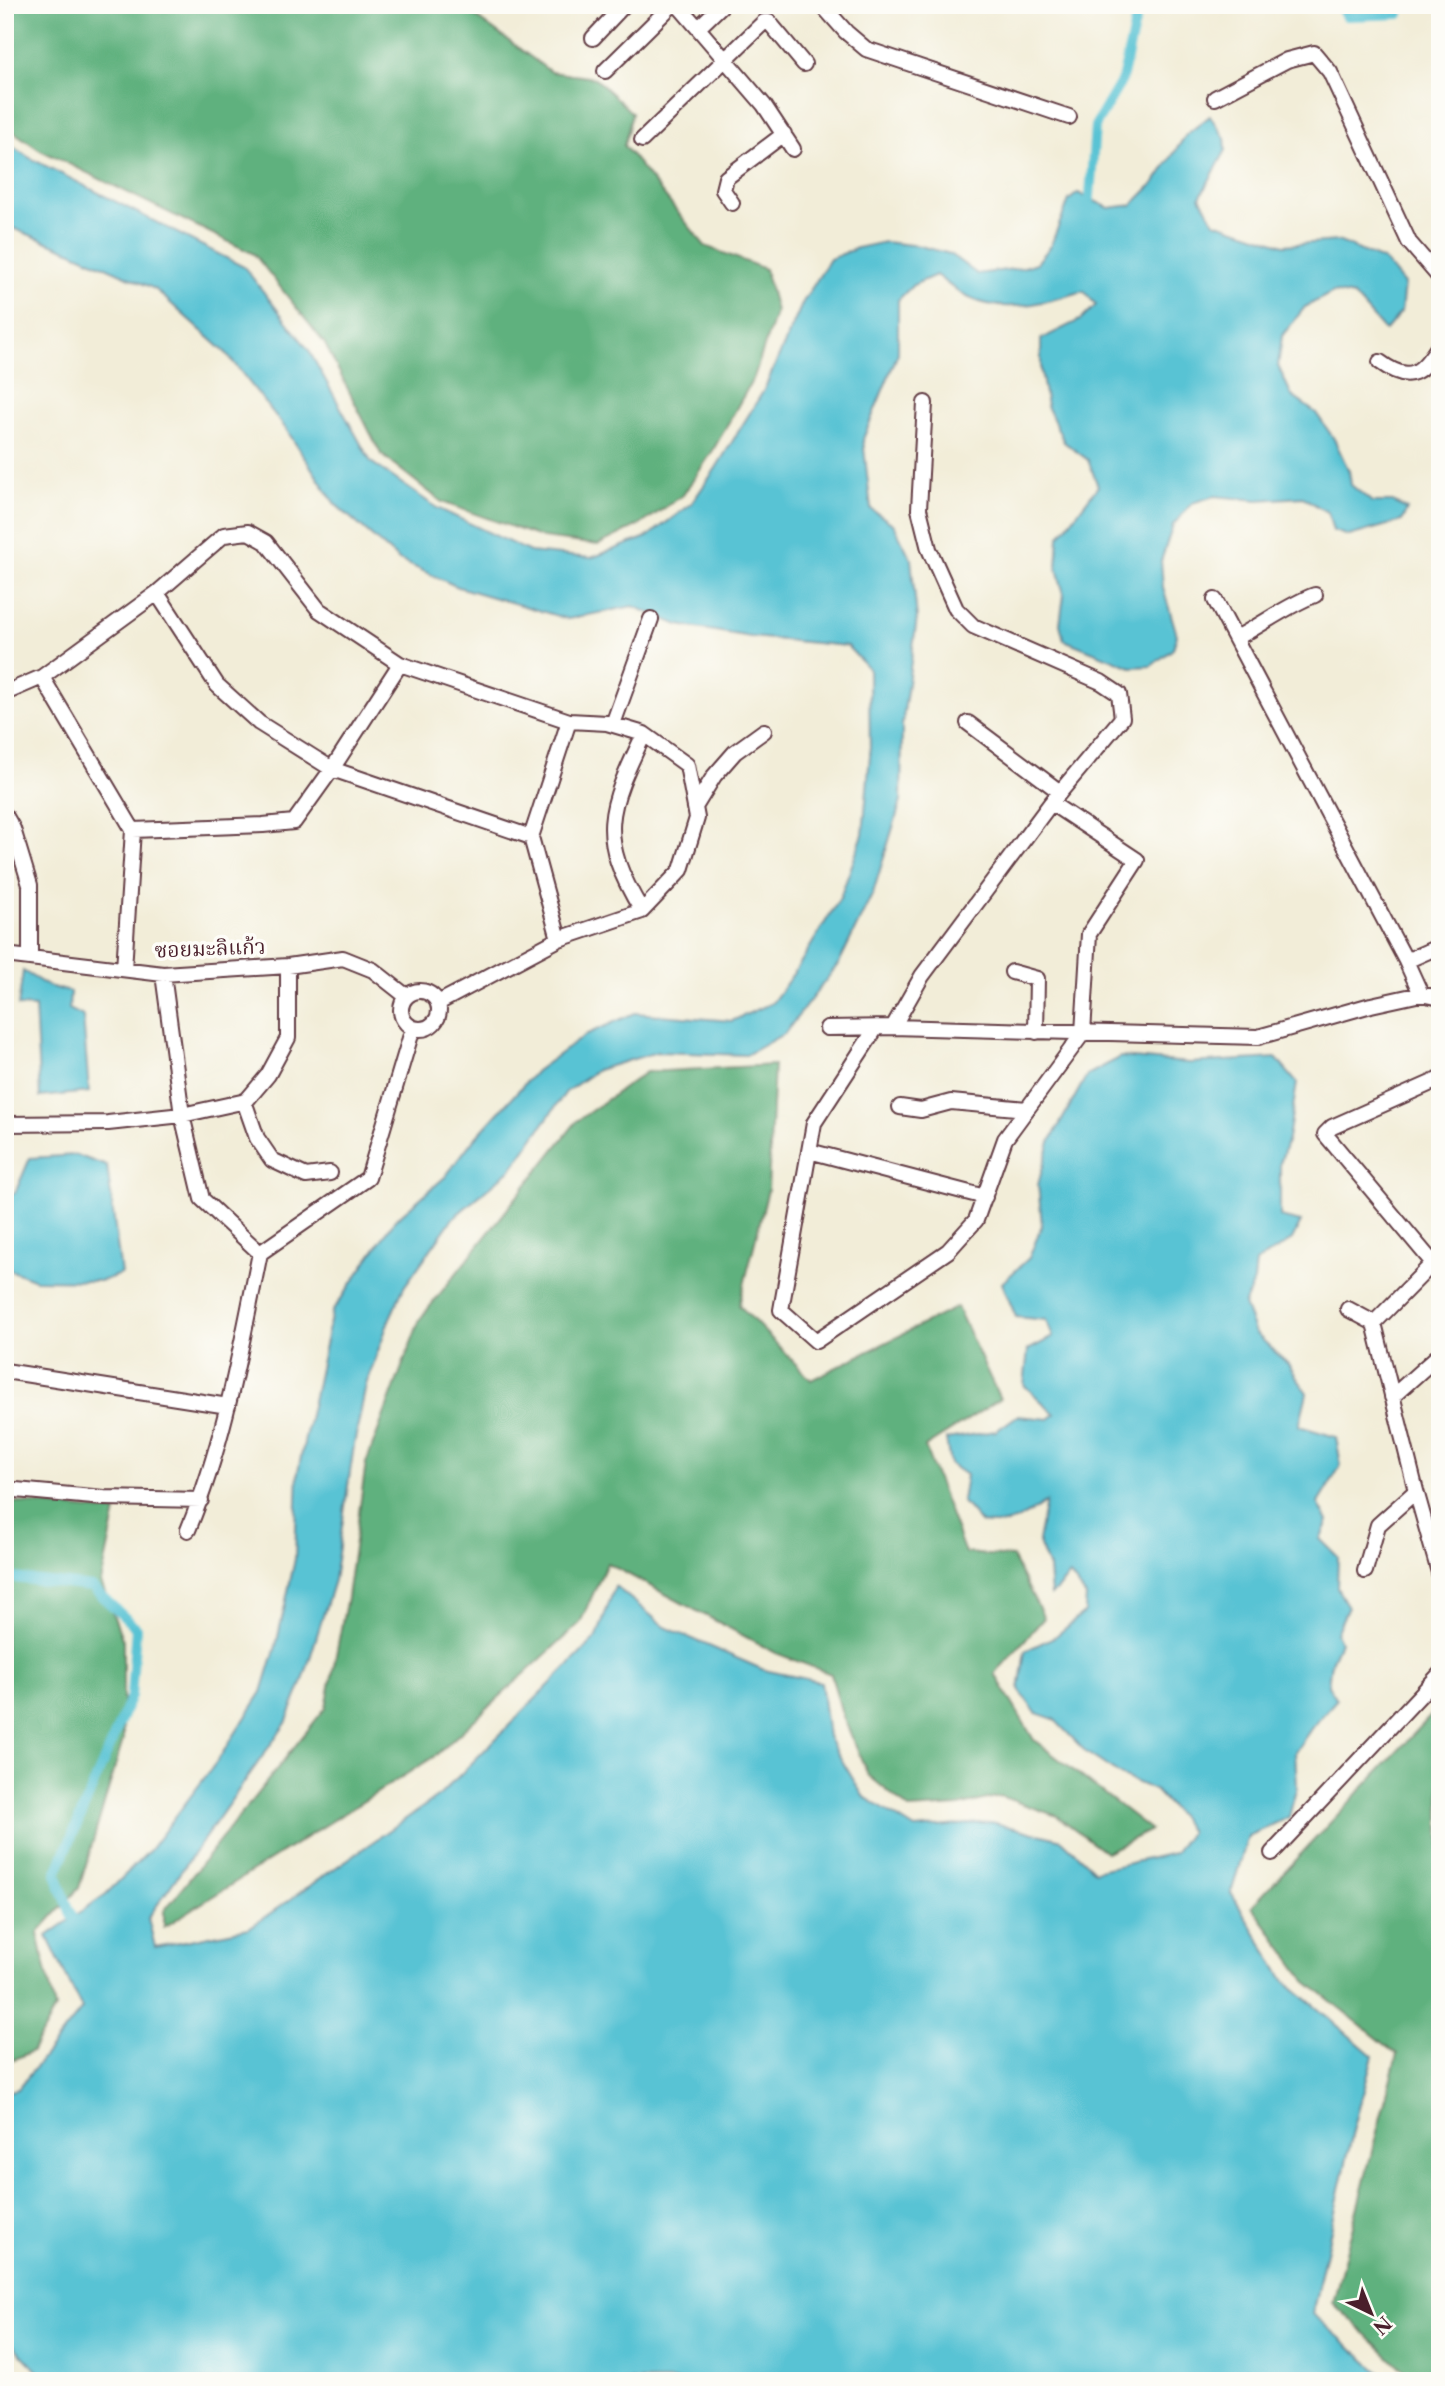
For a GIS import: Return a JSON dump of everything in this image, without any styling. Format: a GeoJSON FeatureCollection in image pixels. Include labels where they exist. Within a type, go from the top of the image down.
{"type":"FeatureCollection","features":[{"type":"Feature","properties":{"kind":"street"},"geometry":{"type":"LineString","coordinates":[[593,38],[624,5]]}},
{"type":"Feature","properties":{"kind":"street"},"geometry":{"type":"LineString","coordinates":[[605,71],[672,5]]}},
{"type":"Feature","properties":{"kind":"street"},"geometry":{"type":"LineString","coordinates":[[678,5],[764,105],[793,149]]}},
{"type":"Feature","properties":{"kind":"street"},"geometry":{"type":"LineString","coordinates":[[698,28],[723,5]]}},
{"type":"Feature","properties":{"kind":"street"},"geometry":{"type":"LineString","coordinates":[[822,5],[846,32],[866,49],[1069,117]]}},
{"type":"Feature","properties":{"kind":"street"},"geometry":{"type":"LineString","coordinates":[[642,140],[761,24],[767,22],[804,64]]}},
{"type":"Feature","properties":{"kind":"street"},"geometry":{"type":"LineString","coordinates":[[1215,98],[1287,60],[1314,53],[1330,72],[1409,242],[1440,278]]}},
{"type":"Feature","properties":{"kind":"street"},"geometry":{"type":"LineString","coordinates":[[732,203],[723,190],[726,177],[784,134]]}},
{"type":"Feature","properties":{"kind":"street"},"geometry":{"type":"LineString","coordinates":[[1380,362],[1393,372],[1404,374],[1418,371],[1428,364],[1440,344]]}},
{"type":"Feature","properties":{"kind":"street"},"geometry":{"type":"LineString","coordinates":[[893,1027],[922,976],[1055,797],[1122,718],[1119,694],[1101,682],[973,626],[956,609],[929,549],[919,509],[925,403]]}},
{"type":"Feature","properties":{"kind":"street"},"geometry":{"type":"LineString","coordinates":[[5,693],[42,677],[157,593],[224,535],[248,532],[265,542],[319,610],[400,663],[569,721],[613,724],[643,734],[687,765],[697,818],[681,870],[642,911],[559,939],[438,1003]]}},
{"type":"Feature","properties":{"kind":"street"},"geometry":{"type":"LineString","coordinates":[[157,593],[217,685],[259,723],[332,769],[531,837]]}},
{"type":"Feature","properties":{"kind":"street"},"geometry":{"type":"LineString","coordinates":[[1236,638],[1277,616],[1301,599],[1315,595]]}},
{"type":"Feature","properties":{"kind":"street"},"geometry":{"type":"LineString","coordinates":[[1215,600],[1421,994]]}},
{"type":"Feature","properties":{"kind":"street"},"geometry":{"type":"LineString","coordinates":[[613,724],[651,619]]}},
{"type":"Feature","properties":{"kind":"street"},"geometry":{"type":"LineString","coordinates":[[133,830],[294,822],[332,769],[400,663]]}},
{"type":"Feature","properties":{"kind":"street"},"geometry":{"type":"LineString","coordinates":[[42,677],[133,830],[124,969]]}},
{"type":"Feature","properties":{"kind":"street"},"geometry":{"type":"LineString","coordinates":[[559,939],[531,837],[569,721]]}},
{"type":"Feature","properties":{"kind":"street"},"geometry":{"type":"LineString","coordinates":[[876,1028],[814,1123],[781,1310],[816,1341],[948,1251],[976,1220],[1005,1139],[1083,1033],[1089,934],[1138,860],[1055,797],[968,723]]}},
{"type":"Feature","properties":{"kind":"street"},"geometry":{"type":"LineString","coordinates":[[695,807],[714,776],[735,752],[764,731]]}},
{"type":"Feature","properties":{"kind":"street"},"geometry":{"type":"LineString","coordinates":[[642,911],[622,876],[611,837],[618,792],[643,734]]}},
{"type":"Feature","properties":{"kind":"street"},"geometry":{"type":"LineString","coordinates":[[5,815],[13,829],[30,885],[30,958]]}},
{"type":"Feature","properties":{"kind":"street"},"geometry":{"type":"LineString","coordinates":[[1406,961],[1440,946]]}},
{"type":"Feature","properties":{"kind":"street","name":"ซอยมะลิแก้ว"},"geometry":{"type":"LineString","coordinates":[[5,956],[163,974],[288,966],[343,958],[373,970],[406,996]]}},
{"type":"Feature","properties":{"kind":"street"},"geometry":{"type":"LineString","coordinates":[[5,1124],[108,1123],[182,1115],[244,1101],[268,1074],[288,1038],[288,966]]}},
{"type":"Feature","properties":{"kind":"street"},"geometry":{"type":"LineString","coordinates":[[1012,972],[1037,979],[1036,1032]]}},
{"type":"Feature","properties":{"kind":"street"},"geometry":{"type":"LineString","coordinates":[[163,974],[182,1115],[202,1199],[260,1252]]}},
{"type":"Feature","properties":{"kind":"street"},"geometry":{"type":"LineString","coordinates":[[424,991],[435,997],[439,1009],[435,1021],[425,1028],[413,1028],[403,1020],[400,1008],[406,996],[411,992],[424,991]]}},
{"type":"Feature","properties":{"kind":"street"},"geometry":{"type":"LineString","coordinates":[[827,1028],[893,1027],[1258,1037],[1371,1005],[1421,994],[1440,998]]}},
{"type":"Feature","properties":{"kind":"street"},"geometry":{"type":"LineString","coordinates":[[188,1530],[201,1500],[228,1406],[260,1252],[368,1178],[413,1028]]}},
{"type":"Feature","properties":{"kind":"street"},"geometry":{"type":"LineString","coordinates":[[1374,1323],[1436,1259],[1325,1134],[1332,1128],[1440,1079]]}},
{"type":"Feature","properties":{"kind":"street"},"geometry":{"type":"LineString","coordinates":[[244,1101],[257,1138],[272,1160],[306,1176],[330,1173]]}},
{"type":"Feature","properties":{"kind":"street"},"geometry":{"type":"LineString","coordinates":[[900,1107],[920,1110],[951,1102],[1027,1109]]}},
{"type":"Feature","properties":{"kind":"street"},"geometry":{"type":"LineString","coordinates":[[809,1151],[985,1197]]}},
{"type":"Feature","properties":{"kind":"street"},"geometry":{"type":"LineString","coordinates":[[1348,1309],[1374,1323],[1440,1576]]}},
{"type":"Feature","properties":{"kind":"street"},"geometry":{"type":"LineString","coordinates":[[1392,1397],[1440,1354]]}},
{"type":"Feature","properties":{"kind":"street"},"geometry":{"type":"LineString","coordinates":[[5,1371],[228,1406]]}},
{"type":"Feature","properties":{"kind":"street"},"geometry":{"type":"LineString","coordinates":[[5,1489],[104,1498],[201,1500]]}},
{"type":"Feature","properties":{"kind":"street"},"geometry":{"type":"LineString","coordinates":[[1365,1571],[1378,1525],[1416,1491]]}},
{"type":"Feature","properties":{"kind":"street"},"geometry":{"type":"LineString","coordinates":[[1272,1853],[1440,1674]]}},
{"type":"Feature","properties":{"kind":"green space"},"geometry":{"type":"Polygon","coordinates":[[[5,5],[460,5],[551,72],[595,78],[632,113],[624,146],[705,246],[765,269],[776,311],[754,377],[712,452],[683,495],[643,523],[598,545],[543,538],[442,502],[381,454],[325,344],[254,254],[40,150],[5,126],[5,5]]]}},
{"type":"Feature","properties":{"kind":"green space"},"geometry":{"type":"Polygon","coordinates":[[[774,1065],[768,1190],[739,1305],[811,1380],[957,1307],[1000,1399],[925,1447],[965,1553],[1012,1557],[1044,1618],[995,1674],[1034,1740],[1151,1830],[1106,1852],[1057,1816],[1000,1796],[959,1806],[909,1809],[868,1775],[842,1714],[831,1674],[776,1653],[607,1563],[580,1623],[435,1756],[164,1927],[164,1911],[326,1707],[347,1597],[366,1463],[420,1319],[577,1121],[646,1072],[774,1065]]]}},
{"type":"Feature","properties":{"kind":"green space"},"geometry":{"type":"Polygon","coordinates":[[[5,1501],[116,1512],[101,1582],[123,1641],[123,1740],[79,1888],[38,1933],[55,2009],[32,2051],[5,2064],[5,1501]]]}},
{"type":"Feature","properties":{"kind":"green space"},"geometry":{"type":"Polygon","coordinates":[[[1440,1706],[1440,2381],[1415,2381],[1333,2303],[1397,2054],[1306,1981],[1252,1906],[1440,1706]]]}},
{"type":"Feature","properties":{"kind":"water"},"geometry":{"type":"Polygon","coordinates":[[[1210,116],[1225,138],[1226,150],[1200,197],[1214,222],[1284,245],[1338,241],[1385,261],[1404,284],[1401,312],[1385,331],[1354,296],[1333,292],[1305,307],[1282,336],[1278,366],[1292,396],[1316,413],[1334,439],[1349,471],[1351,485],[1372,502],[1392,502],[1407,509],[1402,521],[1349,536],[1333,531],[1328,513],[1303,497],[1258,500],[1214,496],[1192,503],[1173,525],[1161,561],[1163,588],[1177,635],[1173,649],[1151,666],[1131,667],[1064,640],[1060,624],[1064,595],[1057,568],[1059,537],[1098,486],[1088,460],[1064,442],[1047,406],[1041,371],[1041,339],[1082,319],[1096,305],[1084,291],[1028,305],[986,304],[962,294],[936,275],[913,285],[898,300],[898,353],[863,439],[871,509],[894,525],[911,559],[917,618],[902,726],[901,801],[873,893],[839,963],[785,1033],[746,1055],[657,1052],[597,1070],[566,1092],[511,1169],[453,1218],[404,1287],[366,1385],[354,1445],[334,1580],[302,1684],[286,1723],[148,1918],[155,1947],[249,1928],[440,1795],[597,1637],[615,1586],[665,1627],[764,1670],[821,1682],[828,1737],[863,1796],[915,1829],[991,1822],[1062,1840],[1095,1871],[1174,1853],[1190,1832],[1156,1791],[1122,1776],[1087,1753],[1054,1719],[1036,1713],[1019,1690],[1025,1651],[1056,1636],[1085,1612],[1086,1596],[1070,1575],[1051,1595],[1049,1568],[1038,1541],[1046,1502],[1008,1523],[981,1523],[962,1501],[966,1475],[950,1464],[946,1439],[996,1431],[1017,1416],[1049,1419],[1055,1414],[1024,1385],[1028,1350],[1053,1337],[1046,1320],[1016,1317],[1002,1283],[1029,1258],[1042,1225],[1038,1184],[1050,1142],[1087,1075],[1121,1057],[1189,1063],[1276,1058],[1297,1083],[1288,1139],[1280,1163],[1280,1217],[1301,1222],[1292,1240],[1256,1262],[1254,1281],[1244,1305],[1255,1333],[1288,1364],[1307,1393],[1299,1426],[1336,1437],[1341,1465],[1318,1503],[1328,1521],[1320,1539],[1338,1557],[1337,1588],[1348,1607],[1336,1633],[1340,1642],[1331,1662],[1328,1685],[1337,1699],[1295,1752],[1297,1786],[1289,1817],[1248,1836],[1231,1893],[1284,1980],[1373,2056],[1354,2127],[1312,2314],[1390,2381],[47,2381],[5,2337],[5,2092],[18,2089],[82,2009],[47,1936],[106,1894],[150,1850],[218,1760],[262,1692],[276,1646],[295,1559],[298,1471],[332,1312],[395,1220],[445,1177],[470,1144],[536,1071],[587,1034],[635,1013],[732,1021],[772,1003],[796,970],[840,898],[863,834],[870,755],[869,669],[847,646],[751,637],[679,625],[633,606],[568,619],[458,587],[399,560],[335,504],[286,429],[226,353],[155,289],[5,225],[5,142],[30,158],[244,267],[308,349],[371,462],[437,508],[530,552],[591,558],[647,537],[691,504],[764,390],[803,302],[830,259],[857,248],[885,242],[920,246],[950,254],[977,274],[1037,263],[1050,247],[1069,200],[1078,193],[1109,208],[1132,205],[1155,182],[1186,135],[1210,116]]]}},
{"type":"Feature","properties":{"kind":"water"},"geometry":{"type":"Polygon","coordinates":[[[23,971],[48,986],[70,992],[69,1009],[83,1016],[89,1092],[40,1097],[35,1007],[18,1006],[23,971]]]}},
{"type":"Feature","properties":{"kind":"water"},"geometry":{"type":"Polygon","coordinates":[[[76,1155],[107,1166],[121,1274],[101,1281],[35,1280],[5,1268],[5,1193],[15,1193],[30,1158],[76,1155]]]}},
{"type":"Feature","properties":{"kind":"waterway"},"geometry":{"type":"LineString","coordinates":[[1089,210],[1095,126],[1122,80],[1139,5]]}},
{"type":"Feature","properties":{"kind":"waterway"},"geometry":{"type":"LineString","coordinates":[[1339,5],[1346,16],[1399,14]]}},
{"type":"Feature","properties":{"kind":"waterway"},"geometry":{"type":"LineString","coordinates":[[5,1577],[92,1587],[136,1628],[131,1696],[56,1874],[72,1917],[84,1926]]}}]}
